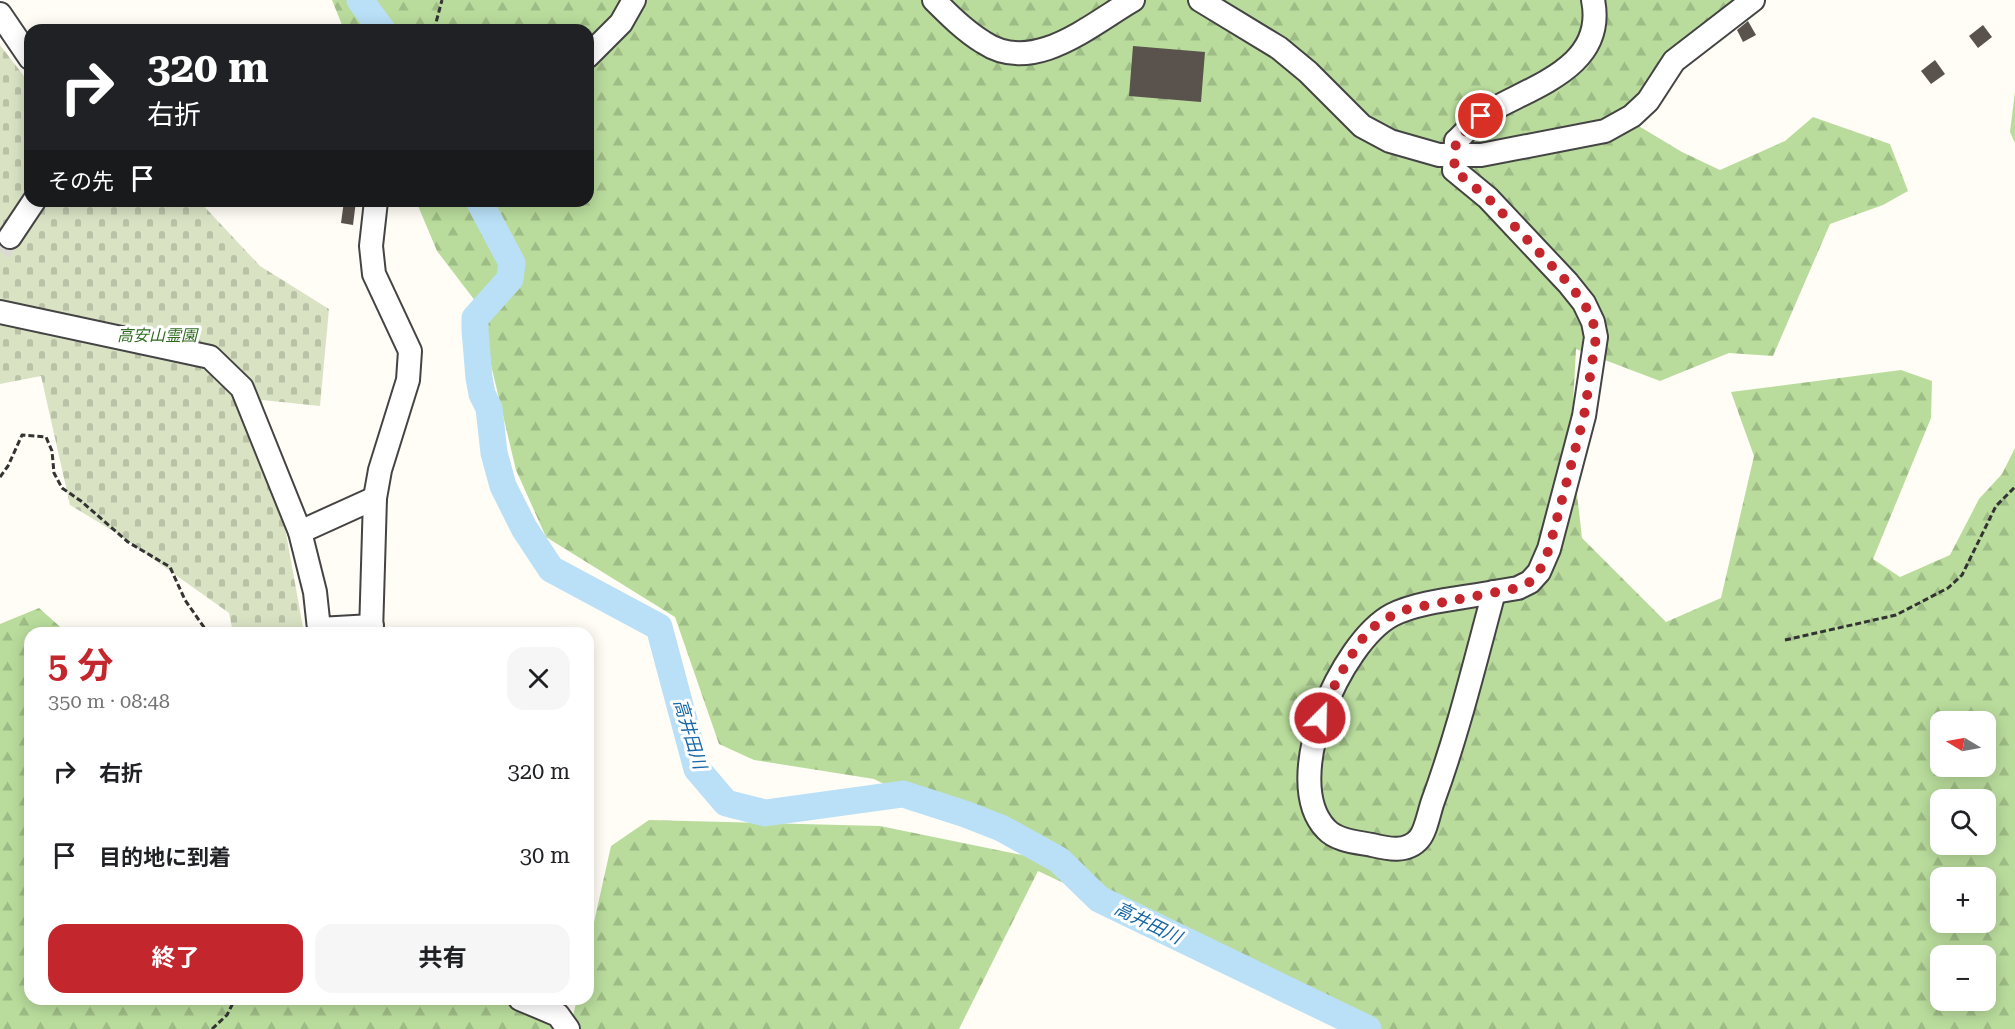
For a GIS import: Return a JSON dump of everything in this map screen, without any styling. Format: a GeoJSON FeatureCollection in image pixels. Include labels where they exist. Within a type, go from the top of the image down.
{"type":"FeatureCollection","features":[{"type":"Feature","properties":{"kind":"street"},"geometry":{"type":"LineString","coordinates":[[594,50],[621,23],[634,0]]}},
{"type":"Feature","properties":{"kind":"street"},"geometry":{"type":"LineString","coordinates":[[934,0],[984,44],[1009,53],[1033,54],[1054,46],[1132,0]]}},
{"type":"Feature","properties":{"kind":"street"},"geometry":{"type":"LineString","coordinates":[[1200,0],[1279,48],[1308,72],[1362,126],[1390,141],[1439,155],[1481,155],[1605,131],[1632,116],[1648,101],[1674,61],[1753,0]]}},
{"type":"Feature","properties":{"kind":"street"},"geometry":{"type":"LineString","coordinates":[[1494,592],[1443,773],[1420,838],[1408,848],[1389,849],[1337,837],[1328,831],[1320,822],[1312,802],[1308,769],[1326,700],[1367,633],[1392,615],[1408,609],[1494,592],[1530,582],[1539,572],[1549,549],[1584,416],[1596,337],[1593,322],[1584,303],[1568,283],[1488,198],[1454,170],[1456,141],[1481,116],[1569,69],[1584,52],[1591,32],[1595,10],[1593,0]]}},
{"type":"Feature","properties":{"kind":"street"},"geometry":{"type":"LineString","coordinates":[[0,14],[24,48]]}},
{"type":"Feature","properties":{"kind":"street"},"geometry":{"type":"LineString","coordinates":[[10,237],[30,207]]}},
{"type":"Feature","properties":{"kind":"street"},"geometry":{"type":"LineString","coordinates":[[371,627],[375,498],[380,470],[408,380],[410,351],[374,274],[371,246],[375,207]]}},
{"type":"Feature","properties":{"kind":"street"},"geometry":{"type":"LineString","coordinates":[[0,312],[210,357],[242,388],[300,532],[315,592],[319,627]]}},
{"type":"Feature","properties":{"kind":"street"},"geometry":{"type":"LineString","coordinates":[[300,532],[375,498]]}},
{"type":"Feature","properties":{"kind":"street"},"geometry":{"type":"LineString","coordinates":[[534,1005],[558,1015],[568,1029]]}},
{"type":"Feature","properties":{"kind":"path"},"geometry":{"type":"LineString","coordinates":[[435,24],[441,0]]}},
{"type":"Feature","properties":{"kind":"path"},"geometry":{"type":"LineString","coordinates":[[0,477],[8,466],[22,435],[46,437],[51,451],[54,473],[62,488],[81,501],[128,542],[170,567],[185,600],[204,627]]}},
{"type":"Feature","properties":{"kind":"path"},"geometry":{"type":"LineString","coordinates":[[1785,640],[1896,615],[1948,588],[1962,575],[1996,506],[2015,487]]}},
{"type":"Feature","properties":{"kind":"path"},"geometry":{"type":"LineString","coordinates":[[212,1029],[227,1015],[232,1005]]}},
{"type":"Feature","properties":{"kind":"green space"},"geometry":{"type":"Polygon","coordinates":[[[332,0],[1736,0],[1627,119],[1682,152],[1720,170],[1785,141],[1813,117],[1890,144],[1908,191],[1883,205],[1830,224],[1773,356],[1729,353],[1660,381],[1576,349],[1571,441],[1582,538],[1666,622],[1721,598],[1754,456],[1731,392],[1901,370],[1932,381],[1931,418],[1873,559],[1900,577],[1950,555],[1979,499],[2002,474],[2015,448],[2015,1029],[1374,1029],[1038,871],[959,1029],[570,1029],[576,1005],[594,1005],[594,922],[611,846],[649,820],[880,826],[1032,857],[874,779],[754,760],[719,744],[675,617],[546,537],[516,470],[476,302],[437,251],[419,207],[594,207],[594,24],[342,24],[332,0]]]}},
{"type":"Feature","properties":{"kind":"green space","name":"高安山霊園"},"geometry":{"type":"Polygon","coordinates":[[[0,45],[24,76],[24,207],[205,207],[260,266],[329,309],[320,406],[262,400],[303,627],[232,627],[229,613],[118,534],[70,505],[41,376],[0,384],[0,45]]]}},
{"type":"Feature","properties":{"kind":"green space"},"geometry":{"type":"Polygon","coordinates":[[[2015,91],[2015,143],[2010,132],[2015,91]]]}},
{"type":"Feature","properties":{"kind":"green space"},"geometry":{"type":"Polygon","coordinates":[[[39,608],[60,627],[24,627],[24,1005],[526,1005],[562,1029],[0,1029],[0,624],[39,608]]]}},
{"type":"Feature","properties":{"kind":"building"},"geometry":{"type":"Polygon","coordinates":[[[1748,21],[1756,35],[1743,42],[1737,30],[1748,21]]]}},
{"type":"Feature","properties":{"kind":"building"},"geometry":{"type":"Polygon","coordinates":[[[1983,25],[1992,37],[1978,48],[1969,36],[1983,25]]]}},
{"type":"Feature","properties":{"kind":"building"},"geometry":{"type":"Polygon","coordinates":[[[1133,46],[1205,52],[1201,102],[1129,96],[1133,46]]]}},
{"type":"Feature","properties":{"kind":"building"},"geometry":{"type":"Polygon","coordinates":[[[1935,60],[1945,74],[1931,84],[1921,71],[1935,60]]]}},
{"type":"Feature","properties":{"kind":"building"},"geometry":{"type":"Polygon","coordinates":[[[343,207],[355,207],[353,225],[341,223],[343,207]]]}},
{"type":"Feature","properties":{"kind":"waterway","name":"高井田川"},"geometry":{"type":"LineString","coordinates":[[360,0],[378,24]]}},
{"type":"Feature","properties":{"kind":"waterway","name":"高井田川"},"geometry":{"type":"LineString","coordinates":[[482,207],[512,263],[510,279],[475,318],[479,378],[482,394],[489,408],[494,453],[503,486],[524,528],[551,569],[659,627],[697,769],[726,803],[765,813],[903,794],[965,814],[1001,828],[1059,860],[1099,899],[1368,1029]]}},
{"type":"Feature","properties":{"kind":"tunnel"},"geometry":{"type":"LineString","coordinates":[[0,252],[10,237]]}},
{"type":"Feature","properties":{"kind":"route"},"geometry":{"type":"LineString","coordinates":[[1320,718],[1326,700],[1367,633],[1392,615],[1408,609],[1518,588],[1530,582],[1539,572],[1549,549],[1584,416],[1596,337],[1593,322],[1584,303],[1568,283],[1488,198],[1454,170],[1456,141],[1481,116]]}}]}
